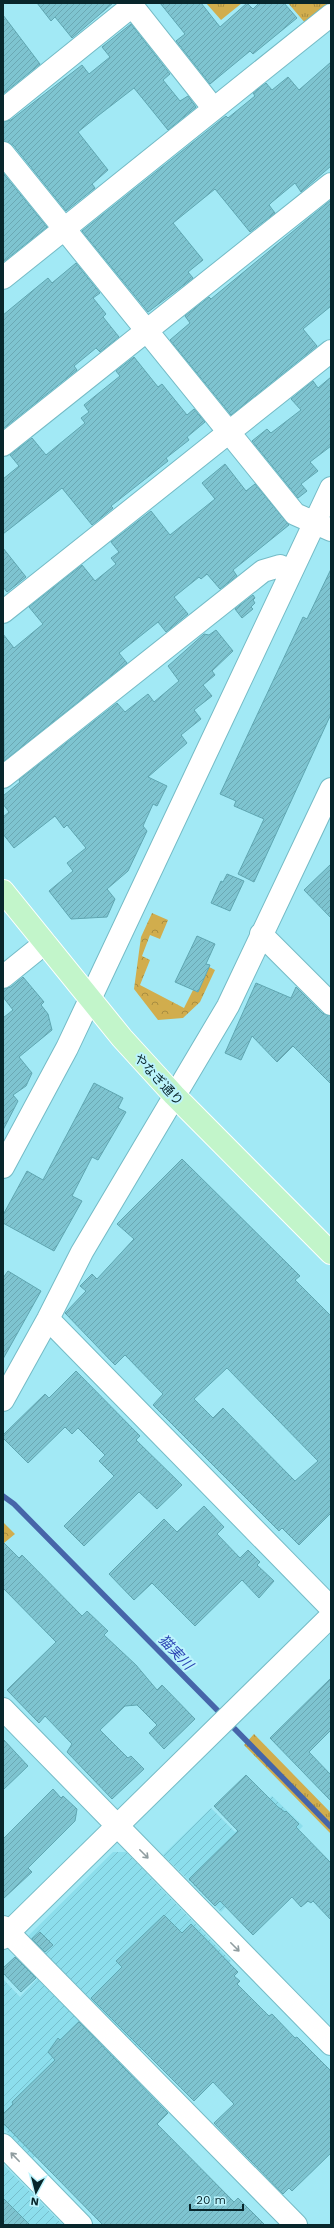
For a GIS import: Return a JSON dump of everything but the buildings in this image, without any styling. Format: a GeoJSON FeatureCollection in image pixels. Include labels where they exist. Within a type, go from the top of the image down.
{"type":"FeatureCollection","features":[{"type":"Feature","properties":{"kind":"main road","name":"やなぎ通り"},"geometry":{"type":"LineString","coordinates":[[3,891],[122,1038],[174,1095],[331,1253]]}},
{"type":"Feature","properties":{"kind":"street"},"geometry":{"type":"LineString","coordinates":[[3,110],[131,5],[214,109]]}},
{"type":"Feature","properties":{"kind":"street"},"geometry":{"type":"LineString","coordinates":[[3,278],[331,15]]}},
{"type":"Feature","properties":{"kind":"street"},"geometry":{"type":"LineString","coordinates":[[3,153],[146,332],[295,514],[322,527]]}},
{"type":"Feature","properties":{"kind":"street"},"geometry":{"type":"LineString","coordinates":[[3,445],[331,184]]}},
{"type":"Feature","properties":{"kind":"street"},"geometry":{"type":"LineString","coordinates":[[3,612],[331,351]]}},
{"type":"Feature","properties":{"kind":"street"},"geometry":{"type":"LineString","coordinates":[[3,1167],[59,1065],[291,571],[322,527],[331,488]]}},
{"type":"Feature","properties":{"kind":"street"},"geometry":{"type":"LineString","coordinates":[[3,777],[263,570],[280,566],[291,571]]}},
{"type":"Feature","properties":{"kind":"street"},"geometry":{"type":"LineString","coordinates":[[3,1400],[48,1319],[82,1252],[174,1095],[203,1051],[228,1006],[331,789]]}},
{"type":"Feature","properties":{"kind":"street"},"geometry":{"type":"LineString","coordinates":[[261,934],[331,1004]]}},
{"type":"Feature","properties":{"kind":"street"},"geometry":{"type":"LineString","coordinates":[[3,977],[45,943]]}},
{"type":"Feature","properties":{"kind":"street"},"geometry":{"type":"LineString","coordinates":[[48,1319],[331,1608]]}},
{"type":"Feature","properties":{"kind":"street"},"geometry":{"type":"LineString","coordinates":[[296,2225],[5,1933],[117,1826],[331,1616]]}},
{"type":"Feature","properties":{"kind":"street"},"geometry":{"type":"LineString","coordinates":[[3,1709],[331,2044]]}},
{"type":"Feature","properties":{"kind":"street"},"geometry":{"type":"LineString","coordinates":[[3,2145],[81,2225]]}},
{"type":"Feature","properties":{"kind":"shaded area"},"geometry":{"type":"Polygon","coordinates":[[[272,1796],[303,1826],[221,1912],[163,1855],[211,1808],[235,1832],[272,1796]]]}},
{"type":"Feature","properties":{"kind":"shaded area"},"geometry":{"type":"Polygon","coordinates":[[[113,1852],[126,1852],[231,1961],[33,2158],[3,2128],[3,1979],[20,1997],[49,1966],[23,1941],[113,1852]]]}},
{"type":"Feature","properties":{"kind":"shaded area"},"geometry":{"type":"Polygon","coordinates":[[[3,2164],[63,2225],[3,2225],[3,2164]]]}},
{"type":"Feature","properties":{"kind":"green space"},"geometry":{"type":"Polygon","coordinates":[[[206,3],[242,3],[221,20],[206,3]]]}},
{"type":"Feature","properties":{"kind":"green space"},"geometry":{"type":"Polygon","coordinates":[[[288,3],[331,3],[331,4],[306,24],[288,3]]]}},
{"type":"Feature","properties":{"kind":"green space"},"geometry":{"type":"Polygon","coordinates":[[[152,913],[168,920],[160,939],[150,935],[142,956],[150,960],[140,985],[184,1008],[193,990],[198,992],[209,967],[215,970],[200,1002],[183,1018],[158,1020],[134,989],[141,937],[152,913]]]}},
{"type":"Feature","properties":{"kind":"green space"},"geometry":{"type":"Polygon","coordinates":[[[3,1522],[15,1534],[4,1543],[3,1542],[3,1522]]]}},
{"type":"Feature","properties":{"kind":"green space"},"geometry":{"type":"Polygon","coordinates":[[[254,1734],[331,1813],[331,1834],[244,1745],[254,1734]]]}},
{"type":"Feature","properties":{"kind":"waterway","name":"猫実川"},"geometry":{"type":"LineString","coordinates":[[3,1496],[14,1504],[223,1716]]}},
{"type":"Feature","properties":{"kind":"waterway","name":"猫実川"},"geometry":{"type":"LineString","coordinates":[[229,1723],[331,1827]]}}]}
